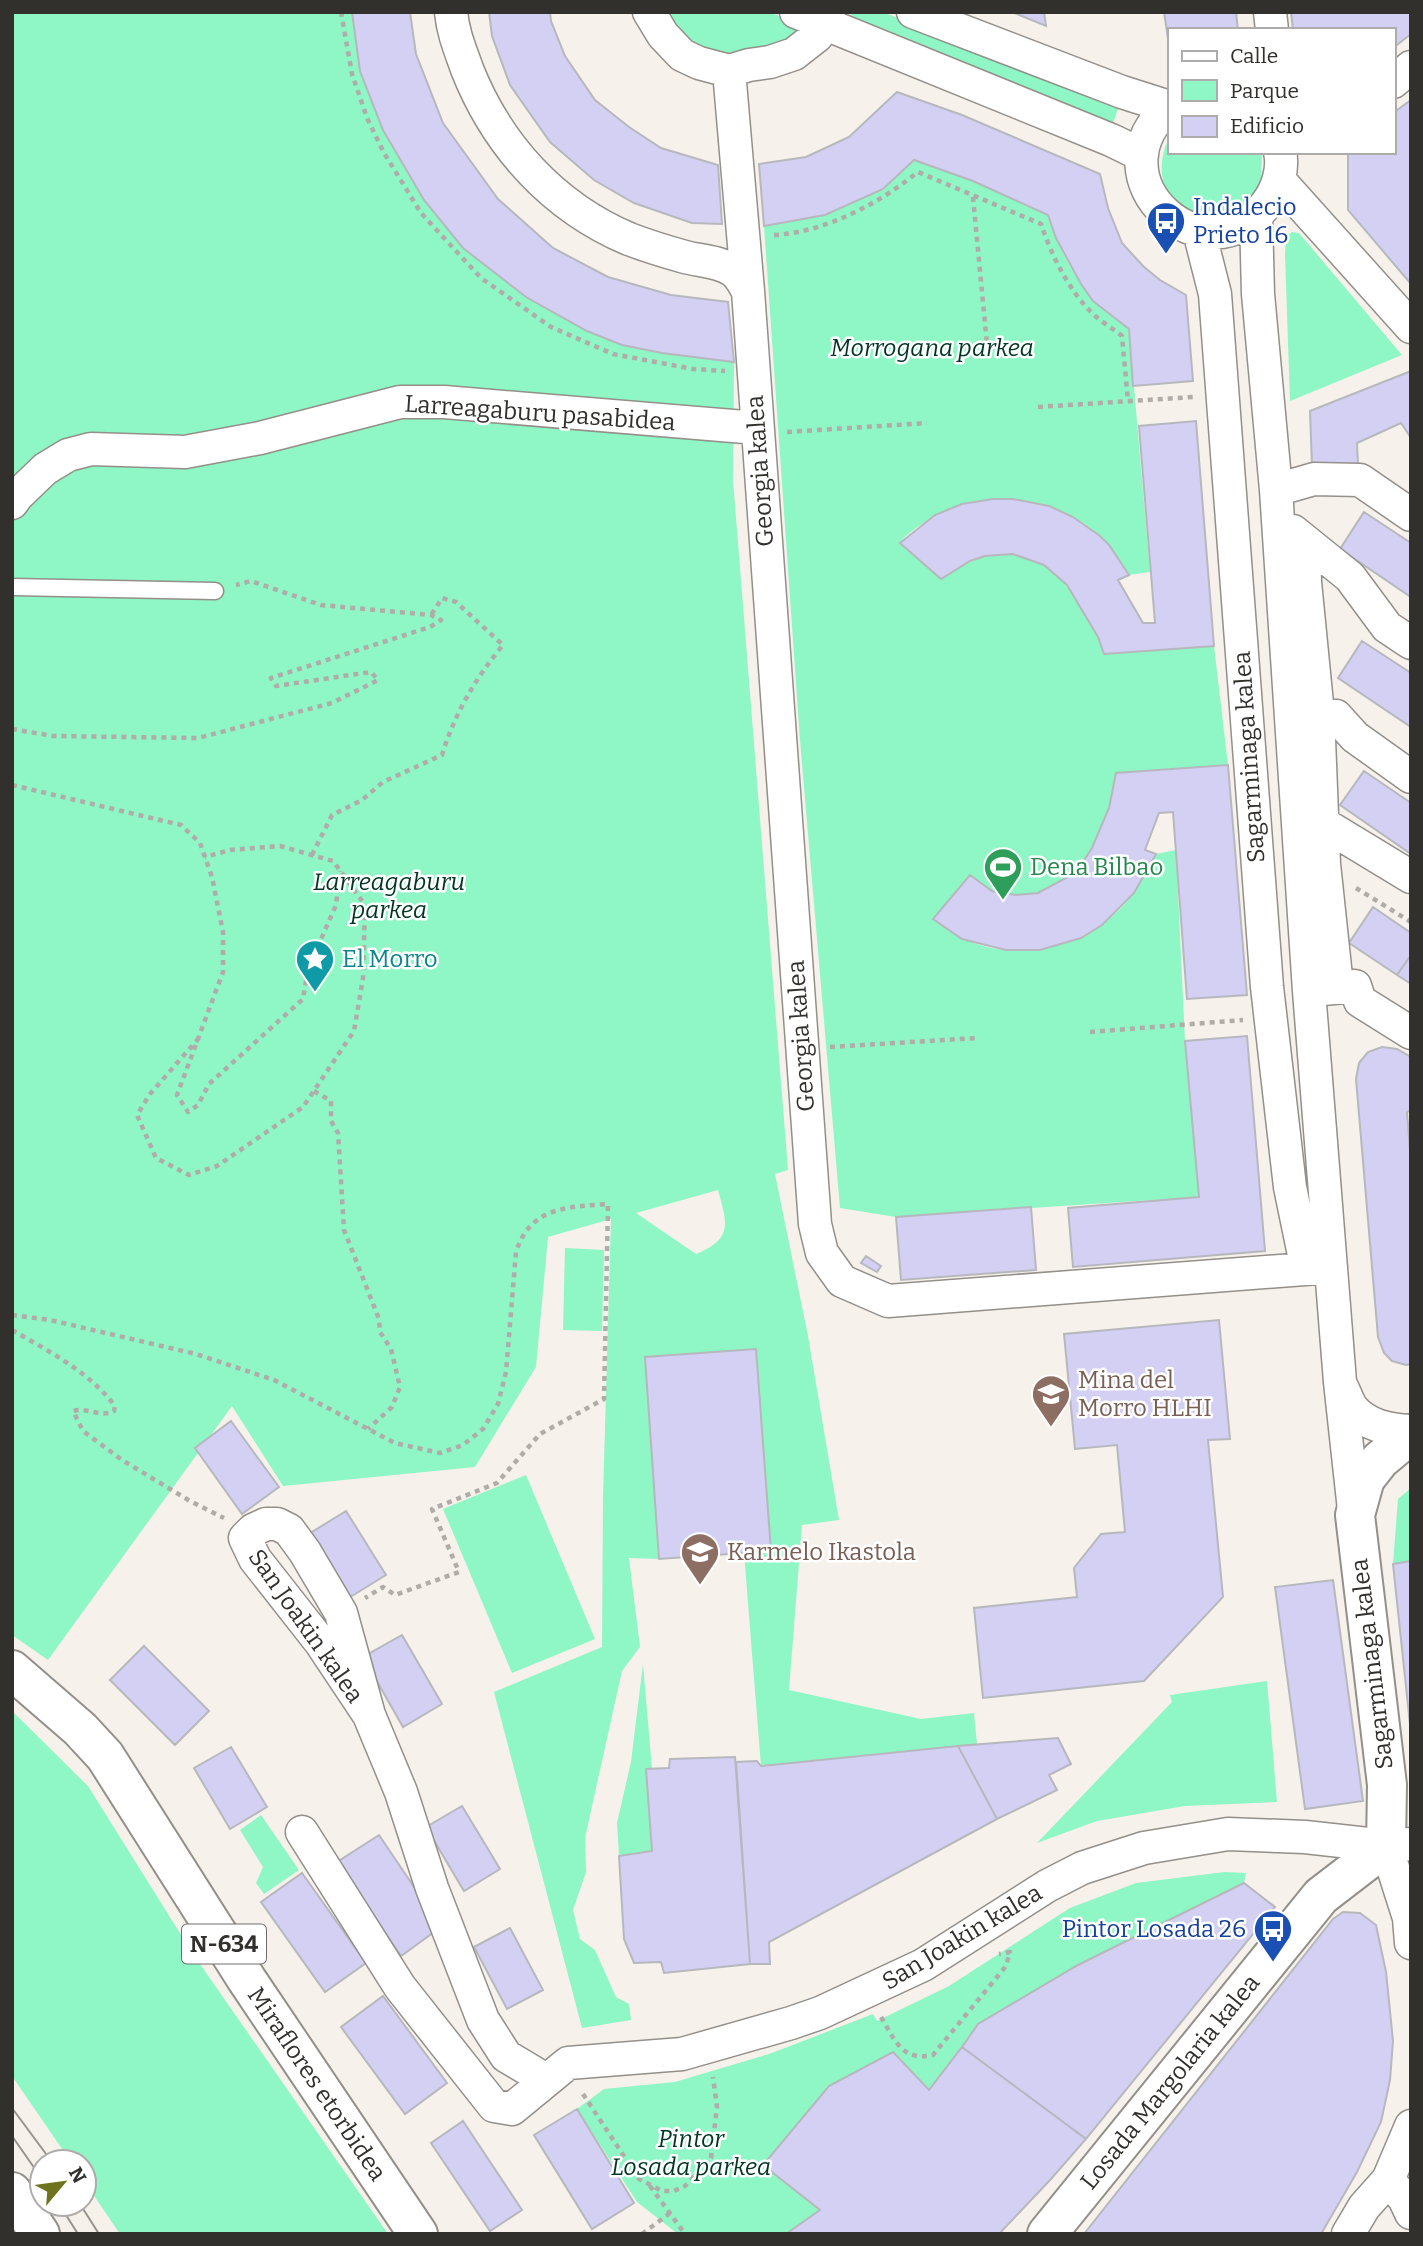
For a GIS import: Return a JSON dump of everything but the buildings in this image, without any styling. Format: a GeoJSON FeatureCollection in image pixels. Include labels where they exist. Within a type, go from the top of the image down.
{"type":"FeatureCollection","features":[{"type":"Feature","properties":{"kind":"street"},"geometry":{"type":"LineString","coordinates":[[451,12],[453,33],[477,95],[501,137],[554,193],[582,213],[629,239],[733,271],[748,291]]}},
{"type":"Feature","properties":{"kind":"street"},"geometry":{"type":"LineString","coordinates":[[649,12],[663,35],[682,55],[729,71],[794,54],[817,36],[816,16],[1142,155]]}},
{"type":"Feature","properties":{"kind":"street"},"geometry":{"type":"LineString","coordinates":[[913,12],[1122,92],[1168,107]]}},
{"type":"Feature","properties":{"kind":"street"},"geometry":{"type":"LineString","coordinates":[[1395,80],[1411,67]]}},
{"type":"Feature","properties":{"kind":"street","name":"Georgia kalea"},"geometry":{"type":"LineString","coordinates":[[729,71],[757,232],[748,291],[767,430],[802,1054],[816,1224],[822,1253],[842,1281],[888,1301],[1331,1267]]}},
{"type":"Feature","properties":{"kind":"street"},"geometry":{"type":"LineString","coordinates":[[1168,108],[1151,128],[1142,155],[1143,176],[1156,204],[1180,224],[1199,231],[1225,231],[1256,217],[1272,196],[1282,160]]}},
{"type":"Feature","properties":{"kind":"street"},"geometry":{"type":"LineString","coordinates":[[1282,160],[1411,327]]}},
{"type":"Feature","properties":{"kind":"street","name":"Sagarminaga kalea"},"geometry":{"type":"LineString","coordinates":[[1256,217],[1258,294],[1291,513],[1334,988],[1331,1267],[1340,1382],[1387,1784],[1411,1943]]}},
{"type":"Feature","properties":{"kind":"street","name":"Sagarminaga kalea"},"geometry":{"type":"LineString","coordinates":[[1199,231],[1214,294],[1267,987],[1290,1187],[1303,1250],[1331,1267]]}},
{"type":"Feature","properties":{"kind":"street"},"geometry":{"type":"LineString","coordinates":[[714,263],[732,247],[757,232]]}},
{"type":"Feature","properties":{"kind":"street","name":"Larreagaburu pasabidea"},"geometry":{"type":"LineString","coordinates":[[12,503],[46,468],[68,455],[91,449],[185,452],[260,438],[400,402],[444,402],[767,430]]}},
{"type":"Feature","properties":{"kind":"street"},"geometry":{"type":"LineString","coordinates":[[1334,988],[1322,823],[1327,715],[1291,513],[1314,479],[1360,480],[1411,515]]}},
{"type":"Feature","properties":{"kind":"street"},"geometry":{"type":"LineString","coordinates":[[1291,513],[1350,577],[1387,627],[1411,643]]}},
{"type":"Feature","properties":{"kind":"street"},"geometry":{"type":"LineString","coordinates":[[1371,606],[1386,604],[1411,619]]}},
{"type":"Feature","properties":{"kind":"street"},"geometry":{"type":"LineString","coordinates":[[1327,715],[1365,722],[1411,751]]}},
{"type":"Feature","properties":{"kind":"street"},"geometry":{"type":"LineString","coordinates":[[1327,715],[1411,777]]}},
{"type":"Feature","properties":{"kind":"street"},"geometry":{"type":"LineString","coordinates":[[1322,823],[1411,877]]}},
{"type":"Feature","properties":{"kind":"street"},"geometry":{"type":"LineString","coordinates":[[1334,988],[1369,982],[1411,1009]]}},
{"type":"Feature","properties":{"kind":"street"},"geometry":{"type":"LineString","coordinates":[[1334,988],[1411,1033]]}},
{"type":"Feature","properties":{"kind":"street","name":"Sagarminaga kalea"},"geometry":{"type":"LineString","coordinates":[[1340,1382],[1353,1408],[1374,1425],[1411,1432]]}},
{"type":"Feature","properties":{"kind":"street"},"geometry":{"type":"LineString","coordinates":[[1355,1516],[1365,1479],[1380,1460],[1411,1432]]}},
{"type":"Feature","properties":{"kind":"street","name":"San Joakin kalea"},"geometry":{"type":"LineString","coordinates":[[369,1715],[321,1643],[255,1559],[245,1538],[253,1530],[266,1524],[277,1524],[289,1530],[341,1613],[369,1715],[401,1791],[435,1898],[483,2020],[506,2056],[546,2080]]}},
{"type":"Feature","properties":{"kind":"street","name":"Miraflores etorbidea"},"geometry":{"type":"LineString","coordinates":[[12,1670],[80,1729],[105,1756],[262,2003],[418,2234]]}},
{"type":"Feature","properties":{"kind":"street","name":"San Joakin kalea"},"geometry":{"type":"LineString","coordinates":[[302,1832],[400,1987],[494,2106],[512,2109],[568,2063],[682,2054],[801,2020],[923,1965],[1047,1886],[1082,1868],[1144,1848],[1228,1834],[1398,1845]]}},
{"type":"Feature","properties":{"kind":"street","name":"Losada Margolaria kalea"},"geometry":{"type":"LineString","coordinates":[[1047,2234],[1321,1896],[1398,1845]]}},
{"type":"Feature","properties":{"kind":"street"},"geometry":{"type":"LineString","coordinates":[[1348,2234],[1364,2207],[1388,2180],[1411,2126]]}},
{"type":"Feature","properties":{"kind":"street"},"geometry":{"type":"LineString","coordinates":[[1388,2180],[1404,2198],[1411,2213]]}},
{"type":"Feature","properties":{"kind":"street"},"geometry":{"type":"LineString","coordinates":[[12,2192],[40,2234]]}},
{"type":"Feature","properties":{"kind":"lane"},"geometry":{"type":"LineString","coordinates":[[12,587],[215,591]]}},
{"type":"Feature","properties":{"kind":"path"},"geometry":{"type":"LineString","coordinates":[[341,12],[352,74],[367,118],[384,153],[421,213],[481,278],[551,327],[613,354],[692,369],[736,371]]}},
{"type":"Feature","properties":{"kind":"path"},"geometry":{"type":"LineString","coordinates":[[757,232],[826,224],[892,191],[918,172],[1041,224],[1049,247],[1071,286],[1090,311],[1122,336],[1128,401]]}},
{"type":"Feature","properties":{"kind":"path"},"geometry":{"type":"LineString","coordinates":[[973,197],[988,355]]}},
{"type":"Feature","properties":{"kind":"path"},"geometry":{"type":"LineString","coordinates":[[1038,407],[1197,396]]}},
{"type":"Feature","properties":{"kind":"path"},"geometry":{"type":"LineString","coordinates":[[767,430],[927,423]]}},
{"type":"Feature","properties":{"kind":"path"},"geometry":{"type":"LineString","coordinates":[[12,729],[52,736],[198,738],[332,703],[378,680],[371,672],[276,686],[271,678],[430,627],[441,620],[431,615],[321,604],[251,580],[215,591]]}},
{"type":"Feature","properties":{"kind":"path"},"geometry":{"type":"LineString","coordinates":[[313,855],[332,815],[362,800],[383,782],[442,755],[452,722],[485,667],[503,645],[456,602],[442,598],[431,615]]}},
{"type":"Feature","properties":{"kind":"path"},"geometry":{"type":"LineString","coordinates":[[12,785],[181,825],[200,843],[212,877],[223,932],[223,972],[202,1035],[177,1095],[188,1112],[198,1105],[209,1084],[217,1076],[303,999],[308,969],[336,905],[340,870]]}},
{"type":"Feature","properties":{"kind":"path"},"geometry":{"type":"LineString","coordinates":[[202,1035],[150,1094],[137,1115],[156,1157],[189,1175],[217,1166],[303,1107],[354,1031],[363,978],[365,905],[333,861],[313,855],[280,846],[230,850],[205,857]]}},
{"type":"Feature","properties":{"kind":"path"},"geometry":{"type":"LineString","coordinates":[[1352,886],[1411,922]]}},
{"type":"Feature","properties":{"kind":"path"},"geometry":{"type":"LineString","coordinates":[[1090,1032],[1256,1019]]}},
{"type":"Feature","properties":{"kind":"path"},"geometry":{"type":"LineString","coordinates":[[826,1047],[977,1038]]}},
{"type":"Feature","properties":{"kind":"path"},"geometry":{"type":"LineString","coordinates":[[314,1091],[331,1101],[331,1121],[338,1133],[344,1230],[379,1319],[380,1332],[391,1349],[400,1387],[392,1408],[368,1429]]}},
{"type":"Feature","properties":{"kind":"path"},"geometry":{"type":"LineString","coordinates":[[12,1315],[50,1320],[196,1354],[274,1380],[395,1443],[440,1453],[463,1445],[483,1429],[498,1404],[506,1371],[516,1252],[521,1237],[530,1224],[550,1213],[573,1207],[608,1204],[604,1399],[540,1434],[498,1482],[432,1509],[459,1573],[395,1595],[383,1587]]}},
{"type":"Feature","properties":{"kind":"path"},"geometry":{"type":"LineString","coordinates":[[12,1330],[68,1361],[106,1393],[116,1406],[114,1411],[107,1414],[79,1409],[73,1411],[83,1431],[122,1460],[190,1501],[222,1516],[245,1538]]}},
{"type":"Feature","properties":{"kind":"path"},"geometry":{"type":"LineString","coordinates":[[865,1993],[898,2044],[909,2054],[923,2057],[933,2055],[1006,1966],[1010,1952]]}},
{"type":"Feature","properties":{"kind":"path"},"geometry":{"type":"LineString","coordinates":[[583,2094],[639,2179],[662,2191],[674,2192],[692,2180],[710,2158],[718,2107],[711,2066]]}},
{"type":"Feature","properties":{"kind":"path"},"geometry":{"type":"LineString","coordinates":[[650,2185],[685,2234]]}},
{"type":"Feature","properties":{"kind":"path"},"geometry":{"type":"LineString","coordinates":[[642,2234],[670,2213]]}},
{"type":"Feature","properties":{"kind":"green space","name":"Larreagaburu parkea"},"geometry":{"type":"Polygon","coordinates":[[[12,12],[352,12],[360,71],[383,130],[424,200],[463,248],[526,297],[587,331],[622,345],[734,362],[733,480],[788,1170],[775,1174],[808,1336],[839,1520],[802,1525],[789,1690],[921,1719],[974,1713],[977,1744],[761,1766],[744,1553],[771,1551],[756,1350],[645,1357],[659,1559],[629,1558],[640,1647],[622,1671],[585,1838],[586,1872],[573,1910],[580,1939],[595,1950],[616,1997],[629,2004],[631,2020],[582,2028],[494,1692],[602,1647],[603,1498],[611,1219],[548,1237],[536,1367],[475,1467],[283,1486],[232,1406],[48,1660],[12,1635],[12,12]],[[718,1190],[636,1213],[696,1254],[716,1243],[724,1230],[724,1213],[718,1190]]]}},
{"type":"Feature","properties":{"kind":"green space"},"geometry":{"type":"Polygon","coordinates":[[[668,12],[769,12],[807,27],[795,38],[767,51],[728,54],[703,48],[692,42],[668,12]]]}},
{"type":"Feature","properties":{"kind":"green space"},"geometry":{"type":"Polygon","coordinates":[[[852,12],[883,12],[1118,109],[1111,129],[851,20],[852,12]]]}},
{"type":"Feature","properties":{"kind":"green space"},"geometry":{"type":"Polygon","coordinates":[[[1168,141],[1168,154],[1262,154],[1261,180],[1252,200],[1224,220],[1181,209],[1168,195],[1164,186],[1162,166],[1168,141]]]}},
{"type":"Feature","properties":{"kind":"green space","name":"Morrogana parkea"},"geometry":{"type":"Polygon","coordinates":[[[914,160],[973,181],[1048,215],[1061,249],[1078,279],[1100,305],[1129,329],[1150,572],[1129,575],[1104,540],[1081,522],[1038,503],[1014,499],[968,503],[946,511],[925,522],[900,543],[941,579],[965,564],[984,557],[1019,556],[1036,561],[1063,582],[1075,597],[1102,645],[1214,646],[1228,765],[1116,773],[1100,833],[1089,855],[1074,874],[1041,892],[1016,896],[992,891],[970,876],[934,919],[979,945],[1029,951],[1054,947],[1101,925],[1131,896],[1156,854],[1176,850],[1185,1041],[1199,1197],[896,1217],[840,1208],[800,740],[764,226],[825,215],[883,189],[914,160]]]}},
{"type":"Feature","properties":{"kind":"green space"},"geometry":{"type":"Polygon","coordinates":[[[1292,232],[1299,233],[1402,355],[1290,401],[1285,254],[1286,237],[1292,232]]]}},
{"type":"Feature","properties":{"kind":"green space"},"geometry":{"type":"Polygon","coordinates":[[[565,1248],[604,1250],[602,1331],[563,1330],[565,1248]]]}},
{"type":"Feature","properties":{"kind":"green space"},"geometry":{"type":"Polygon","coordinates":[[[526,1475],[595,1639],[512,1673],[443,1509],[526,1475]]]}},
{"type":"Feature","properties":{"kind":"green space"},"geometry":{"type":"Polygon","coordinates":[[[1411,1488],[1411,1561],[1393,1564],[1398,1499],[1411,1488]]]}},
{"type":"Feature","properties":{"kind":"green space"},"geometry":{"type":"Polygon","coordinates":[[[643,1664],[652,1769],[646,1770],[652,1851],[619,1856],[617,1823],[631,1762],[643,1664]]]}},
{"type":"Feature","properties":{"kind":"green space"},"geometry":{"type":"Polygon","coordinates":[[[1267,1681],[1277,1802],[1185,1806],[1097,1821],[1037,1843],[1172,1702],[1170,1695],[1267,1681]]]}},
{"type":"Feature","properties":{"kind":"green space"},"geometry":{"type":"Polygon","coordinates":[[[12,1711],[88,1786],[193,1954],[388,2234],[120,2234],[98,2202],[98,2148],[61,2148],[12,2076],[12,1711]]]}},
{"type":"Feature","properties":{"kind":"green space"},"geometry":{"type":"Polygon","coordinates":[[[261,1815],[299,1870],[264,1894],[256,1883],[263,1867],[240,1830],[261,1815]]]}},
{"type":"Feature","properties":{"kind":"green space","name":"Pintor Losada parkea"},"geometry":{"type":"Polygon","coordinates":[[[1225,1872],[1246,1873],[1244,1883],[1078,1965],[978,2024],[929,2090],[893,2052],[764,2165],[820,2210],[786,2234],[678,2234],[637,2202],[577,2109],[604,2089],[675,2082],[772,2053],[873,2014],[877,2021],[949,1986],[1070,1908],[1136,1883],[1225,1872]]]}},
{"type":"Feature","properties":{"kind":"tram line"},"geometry":{"type":"LineString","coordinates":[[12,2108],[42,2148]]}},
{"type":"Feature","properties":{"kind":"tram line"},"geometry":{"type":"LineString","coordinates":[[12,2136],[28,2159]]}},
{"type":"Feature","properties":{"kind":"tram line"},"geometry":{"type":"LineString","coordinates":[[68,2218],[78,2234]]}},
{"type":"Feature","properties":{"kind":"tram line"},"geometry":{"type":"LineString","coordinates":[[89,2218],[99,2234]]}},
{"type":"Feature","properties":{"kind":"place","name":"Indalecio Prieto 16"},"geometry":{"type":"Point","coordinates":[1166,255]}},
{"type":"Feature","properties":{"kind":"place","name":"Dena Bilbao"},"geometry":{"type":"Point","coordinates":[1003,901]}},
{"type":"Feature","properties":{"kind":"place","name":"El Morro"},"geometry":{"type":"Point","coordinates":[315,993]}},
{"type":"Feature","properties":{"kind":"place","name":"Mina del Morro HLHI"},"geometry":{"type":"Point","coordinates":[1051,1428]}},
{"type":"Feature","properties":{"kind":"place","name":"Karmelo Ikastola"},"geometry":{"type":"Point","coordinates":[700,1586]}},
{"type":"Feature","properties":{"kind":"place","name":"Pintor Losada 26"},"geometry":{"type":"Point","coordinates":[1273,1963]}}]}
